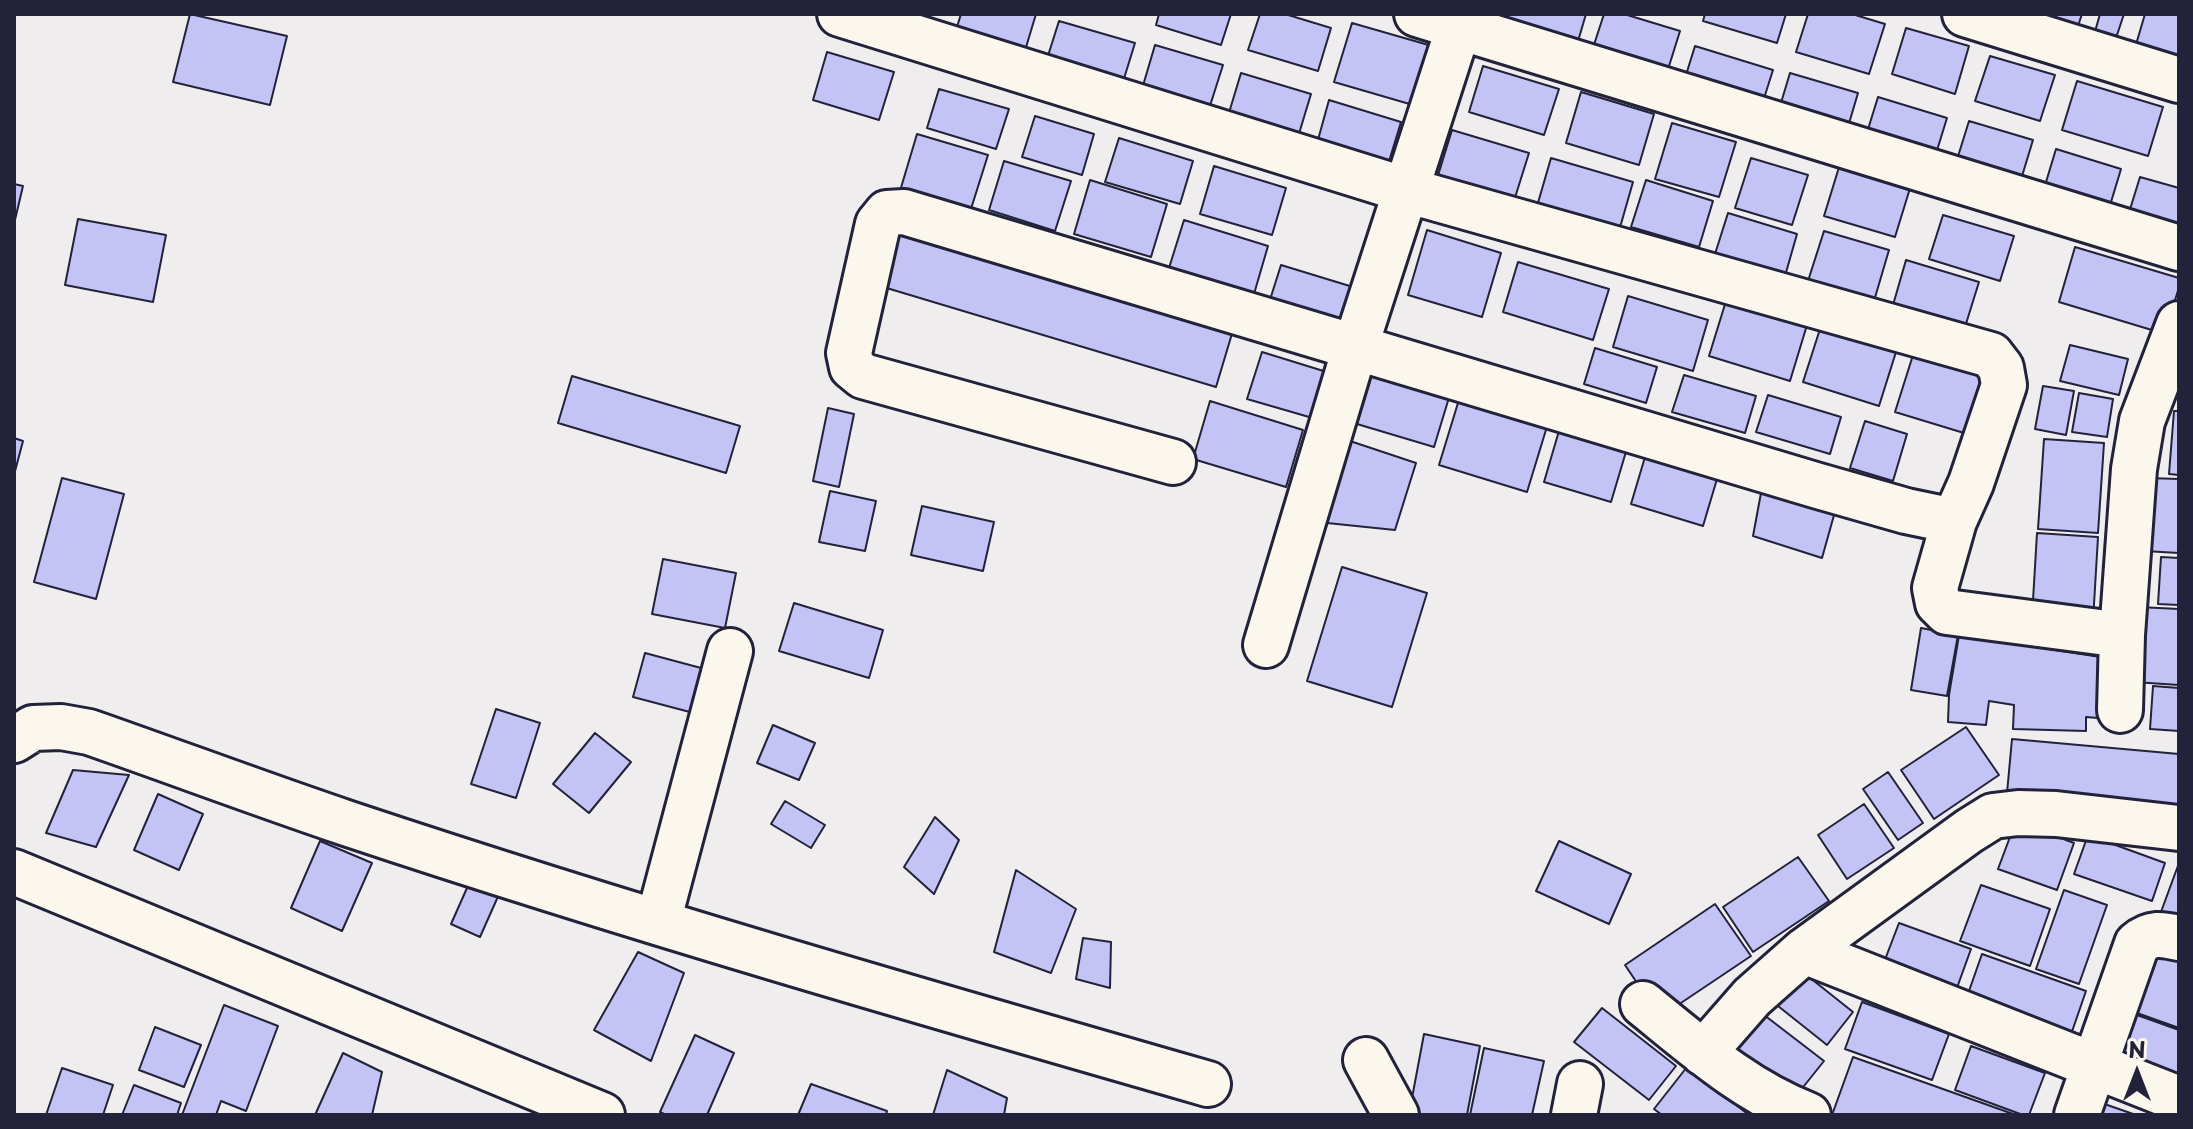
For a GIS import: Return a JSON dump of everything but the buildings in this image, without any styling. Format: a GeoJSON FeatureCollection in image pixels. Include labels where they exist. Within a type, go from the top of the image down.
{"type":"FeatureCollection","features":[{"type":"Feature","properties":{"kind":"street"},"geometry":{"type":"LineString","coordinates":[[840,14],[1406,190],[1991,355],[2001,368],[2004,385],[1971,483],[1954,521],[1935,588],[1938,603],[1947,612],[2122,635]]}},
{"type":"Feature","properties":{"kind":"street"},"geometry":{"type":"LineString","coordinates":[[1417,14],[1460,20],[2179,248]]}},
{"type":"Feature","properties":{"kind":"street"},"geometry":{"type":"LineString","coordinates":[[1965,14],[2179,80]]}},
{"type":"Feature","properties":{"kind":"street"},"geometry":{"type":"LineString","coordinates":[[1266,645],[1355,348],[1460,20]]}},
{"type":"Feature","properties":{"kind":"street"},"geometry":{"type":"LineString","coordinates":[[1173,462],[863,376],[852,367],[849,353],[878,224],[887,213],[904,212],[1906,511],[1954,521]]}},
{"type":"Feature","properties":{"kind":"street"},"geometry":{"type":"LineString","coordinates":[[2120,710],[2134,469],[2142,421],[2179,324]]}},
{"type":"Feature","properties":{"kind":"street"},"geometry":{"type":"LineString","coordinates":[[658,922],[730,651]]}},
{"type":"Feature","properties":{"kind":"street"},"geometry":{"type":"LineString","coordinates":[[14,740],[33,728],[61,727],[89,732],[345,823],[807,969],[1208,1084]]}},
{"type":"Feature","properties":{"kind":"street"},"geometry":{"type":"LineString","coordinates":[[1703,1053],[1752,997],[1804,951],[1993,816],[2056,814],[2179,828]]}},
{"type":"Feature","properties":{"kind":"street"},"geometry":{"type":"LineString","coordinates":[[14,872],[602,1115]]}},
{"type":"Feature","properties":{"kind":"street"},"geometry":{"type":"LineString","coordinates":[[2077,1115],[2137,944],[2154,934],[2179,938]]}},
{"type":"Feature","properties":{"kind":"street"},"geometry":{"type":"LineString","coordinates":[[1804,951],[2179,1099]]}},
{"type":"Feature","properties":{"kind":"street"},"geometry":{"type":"LineString","coordinates":[[1643,1004],[1742,1081],[1783,1105],[1808,1115]]}},
{"type":"Feature","properties":{"kind":"street"},"geometry":{"type":"LineString","coordinates":[[1366,1060],[1396,1115]]}}]}
